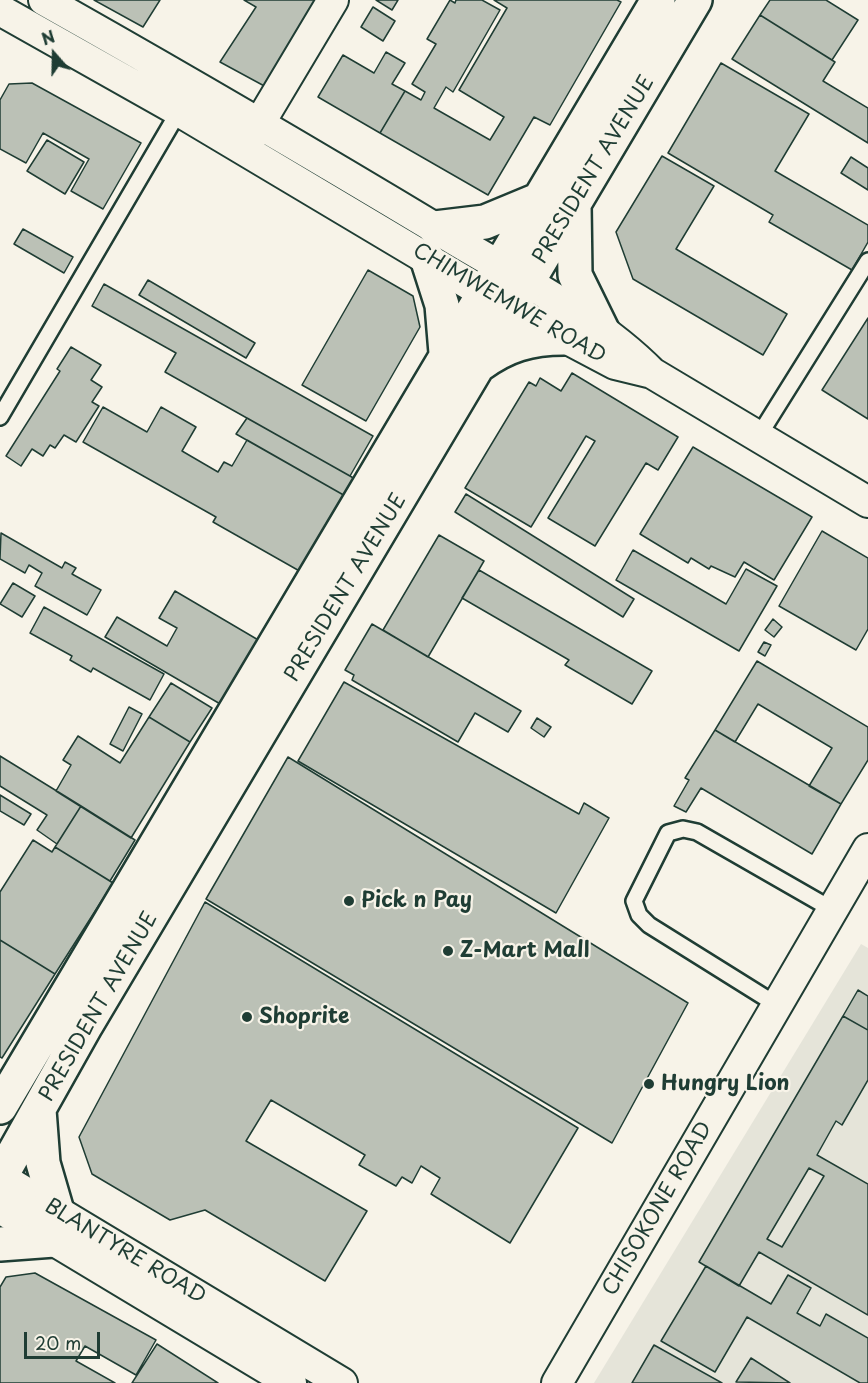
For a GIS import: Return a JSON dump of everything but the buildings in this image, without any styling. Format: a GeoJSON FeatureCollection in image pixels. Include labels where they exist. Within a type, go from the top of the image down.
{"type":"FeatureCollection","features":[{"type":"Feature","properties":{"kind":"main road","name":"PRESIDENT AVENUE"},"geometry":{"type":"LineString","coordinates":[[1,1104],[658,0]]}},
{"type":"Feature","properties":{"kind":"main road","name":"PRESIDENT AVENUE"},"geometry":{"type":"LineString","coordinates":[[0,1178],[92,1015],[695,0]]}},
{"type":"Feature","properties":{"kind":"main road"},"geometry":{"type":"LineString","coordinates":[[446,353],[442,305],[431,243],[538,200]]}},
{"type":"Feature","properties":{"kind":"main road"},"geometry":{"type":"LineString","coordinates":[[574,202],[575,275],[603,332]]}},
{"type":"Feature","properties":{"kind":"main road"},"geometry":{"type":"LineString","coordinates":[[478,366],[497,352],[518,343],[539,338],[564,338]]}},
{"type":"Feature","properties":{"kind":"main road"},"geometry":{"type":"LineString","coordinates":[[0,1244],[55,1225],[43,1163],[39,1110]]}},
{"type":"Feature","properties":{"kind":"street"},"geometry":{"type":"LineString","coordinates":[[0,9],[4,0]]}},
{"type":"Feature","properties":{"kind":"street","name":"CHIMWEMWE ROAD"},"geometry":{"type":"LineString","coordinates":[[44,0],[260,123],[431,243],[518,296],[603,332],[627,347],[652,373]]}},
{"type":"Feature","properties":{"kind":"street"},"geometry":{"type":"LineString","coordinates":[[244,150],[333,0]]}},
{"type":"Feature","properties":{"kind":"street","name":"CHIMWEMWE ROAD"},"geometry":{"type":"LineString","coordinates":[[0,9],[244,150],[431,243]]}},
{"type":"Feature","properties":{"kind":"street","name":"CHIMWEMWE ROAD"},"geometry":{"type":"LineString","coordinates":[[518,296],[564,338],[615,364],[652,373]]}},
{"type":"Feature","properties":{"kind":"street"},"geometry":{"type":"LineString","coordinates":[[652,373],[868,502]]}},
{"type":"Feature","properties":{"kind":"street","name":"CHISOKONE ROAD"},"geometry":{"type":"LineString","coordinates":[[557,1383],[868,849]]}},
{"type":"Feature","properties":{"kind":"street","name":"BLANTYRE ROAD"},"geometry":{"type":"LineString","coordinates":[[0,1178],[55,1225],[291,1383]]}},
{"type":"Feature","properties":{"kind":"street","name":"BLANTYRE ROAD"},"geometry":{"type":"LineString","coordinates":[[0,1208],[55,1225],[342,1383]]}},
{"type":"Feature","properties":{"kind":"lane"},"geometry":{"type":"LineString","coordinates":[[0,417],[179,111]]}},
{"type":"Feature","properties":{"kind":"lane"},"geometry":{"type":"LineString","coordinates":[[759,438],[868,261]]}},
{"type":"Feature","properties":{"kind":"lane"},"geometry":{"type":"LineString","coordinates":[[777,1005],[649,925],[639,915],[634,901],[668,832],[683,829],[698,832],[833,910]]}},
{"type":"Feature","properties":{"kind":"shaded area"},"geometry":{"type":"Polygon","coordinates":[[[861,944],[868,948],[868,1383],[594,1383],[861,944]]]}},
{"type":"Feature","properties":{"kind":"place","name":"Pick n Pay"},"geometry":{"type":"Point","coordinates":[349,901]}},
{"type":"Feature","properties":{"kind":"place","name":"Z-Mart Mall"},"geometry":{"type":"Point","coordinates":[448,951]}},
{"type":"Feature","properties":{"kind":"place","name":"Shoprite"},"geometry":{"type":"Point","coordinates":[247,1017]}},
{"type":"Feature","properties":{"kind":"place","name":"Hungry Lion"},"geometry":{"type":"Point","coordinates":[649,1084]}}]}
